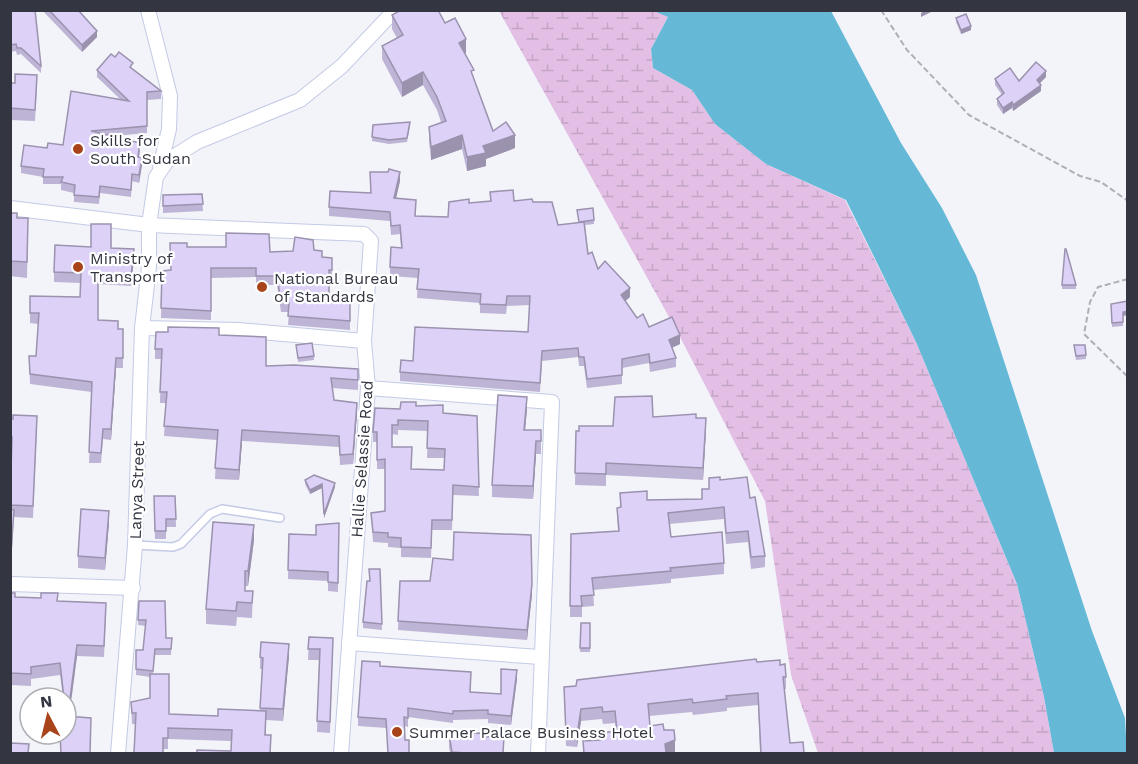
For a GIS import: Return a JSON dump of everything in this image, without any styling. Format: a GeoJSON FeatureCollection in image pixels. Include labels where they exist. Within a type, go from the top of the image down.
{"type":"FeatureCollection","features":[{"type":"Feature","properties":{"kind":"street","name":"Lanya Street"},"geometry":{"type":"LineString","coordinates":[[118,753],[133,588],[142,328],[149,267],[149,225],[169,129],[170,96],[148,10]]}},
{"type":"Feature","properties":{"kind":"street"},"geometry":{"type":"LineString","coordinates":[[159,170],[167,161],[197,142],[300,100],[342,66],[394,10]]}},
{"type":"Feature","properties":{"kind":"street","name":"Hallie Selassie Road"},"geometry":{"type":"LineString","coordinates":[[10,208],[149,225],[364,234],[372,246],[364,341],[369,388],[340,753]]}},
{"type":"Feature","properties":{"kind":"street"},"geometry":{"type":"LineString","coordinates":[[142,328],[238,330],[364,341]]}},
{"type":"Feature","properties":{"kind":"street"},"geometry":{"type":"LineString","coordinates":[[369,388],[552,402],[540,657],[538,753]]}},
{"type":"Feature","properties":{"kind":"street"},"geometry":{"type":"LineString","coordinates":[[10,584],[133,588]]}},
{"type":"Feature","properties":{"kind":"street"},"geometry":{"type":"LineString","coordinates":[[349,643],[540,657]]}},
{"type":"Feature","properties":{"kind":"lane"},"geometry":{"type":"LineString","coordinates":[[135,545],[173,547],[181,544],[210,514],[222,509],[280,518]]}},
{"type":"Feature","properties":{"kind":"path"},"geometry":{"type":"LineString","coordinates":[[881,10],[906,50],[969,116],[1025,144],[1080,176],[1101,182],[1128,201]]}},
{"type":"Feature","properties":{"kind":"path"},"geometry":{"type":"LineString","coordinates":[[1128,279],[1098,287],[1090,302],[1084,334],[1128,377]]}},
{"type":"Feature","properties":{"kind":"green space"},"geometry":{"type":"Polygon","coordinates":[[[654,10],[668,17],[651,49],[653,68],[692,90],[715,124],[766,164],[845,200],[916,342],[1017,584],[1044,697],[1054,753],[818,753],[791,675],[765,501],[679,335],[499,11],[654,10]]]}},
{"type":"Feature","properties":{"kind":"water"},"geometry":{"type":"Polygon","coordinates":[[[654,11],[831,11],[901,143],[942,208],[976,275],[1092,631],[1125,718],[1127,753],[1054,753],[1044,697],[1017,584],[916,342],[846,200],[766,164],[715,124],[692,90],[653,68],[651,49],[668,17],[654,11]]]}},
{"type":"Feature","properties":{"kind":"building"},"geometry":{"type":"Polygon","coordinates":[[[10,10],[35,10],[41,66],[21,48],[17,48],[16,44],[10,45],[10,10]]]}},
{"type":"Feature","properties":{"kind":"building"},"geometry":{"type":"Polygon","coordinates":[[[49,10],[78,10],[97,31],[82,45],[49,10]]]}},
{"type":"Feature","properties":{"kind":"building"},"geometry":{"type":"Polygon","coordinates":[[[401,10],[438,10],[445,23],[455,18],[466,39],[459,43],[474,70],[471,71],[493,131],[506,122],[515,135],[483,146],[486,153],[467,157],[462,135],[431,147],[429,127],[446,121],[437,97],[423,72],[402,83],[382,46],[403,35],[392,15],[401,10]]]}},
{"type":"Feature","properties":{"kind":"building"},"geometry":{"type":"Polygon","coordinates":[[[966,14],[971,26],[961,30],[956,18],[966,14]]]}},
{"type":"Feature","properties":{"kind":"building"},"geometry":{"type":"Polygon","coordinates":[[[119,52],[133,63],[130,67],[161,91],[147,92],[147,126],[91,131],[140,143],[138,157],[142,158],[139,175],[132,174],[131,190],[100,186],[99,197],[74,195],[75,185],[61,182],[63,177],[43,177],[44,169],[21,166],[24,145],[47,148],[48,143],[63,145],[71,91],[129,101],[97,70],[111,54],[115,57],[119,52]]]}},
{"type":"Feature","properties":{"kind":"building"},"geometry":{"type":"Polygon","coordinates":[[[1036,62],[1046,71],[1037,80],[1041,85],[1013,105],[1012,102],[1003,108],[997,99],[1004,93],[995,79],[1010,68],[1019,81],[1036,62]]]}},
{"type":"Feature","properties":{"kind":"building"},"geometry":{"type":"Polygon","coordinates":[[[15,74],[37,75],[35,110],[10,108],[10,83],[15,83],[15,74]]]}},
{"type":"Feature","properties":{"kind":"building"},"geometry":{"type":"Polygon","coordinates":[[[410,122],[407,138],[389,140],[372,137],[373,125],[410,122]]]}},
{"type":"Feature","properties":{"kind":"building"},"geometry":{"type":"Polygon","coordinates":[[[389,169],[400,172],[394,198],[416,200],[415,216],[448,217],[449,202],[469,199],[469,203],[491,201],[490,192],[513,190],[514,201],[532,199],[533,202],[552,202],[558,225],[584,222],[588,254],[592,252],[598,269],[605,261],[630,288],[621,295],[637,318],[643,314],[649,327],[672,317],[680,335],[669,340],[676,358],[650,363],[649,354],[622,359],[622,375],[587,379],[584,357],[579,357],[578,348],[542,351],[540,383],[400,372],[401,360],[413,361],[415,327],[528,332],[530,296],[507,296],[506,305],[480,304],[481,294],[417,289],[419,269],[390,267],[391,247],[402,248],[400,225],[391,226],[390,212],[329,207],[330,191],[371,193],[370,172],[388,172],[389,169]]]}},
{"type":"Feature","properties":{"kind":"building"},"geometry":{"type":"Polygon","coordinates":[[[202,194],[203,204],[163,206],[163,195],[202,194]]]}},
{"type":"Feature","properties":{"kind":"building"},"geometry":{"type":"Polygon","coordinates":[[[593,208],[594,220],[579,222],[577,210],[593,208]]]}},
{"type":"Feature","properties":{"kind":"building"},"geometry":{"type":"Polygon","coordinates":[[[10,213],[17,213],[17,218],[28,218],[27,262],[10,261],[10,213]]]}},
{"type":"Feature","properties":{"kind":"building"},"geometry":{"type":"Polygon","coordinates":[[[91,224],[111,224],[111,248],[134,249],[131,276],[98,274],[98,320],[118,321],[118,329],[123,329],[123,358],[116,358],[111,429],[103,429],[101,453],[89,452],[92,382],[30,374],[29,356],[36,356],[39,313],[30,313],[30,296],[80,297],[81,273],[54,272],[55,245],[91,247],[91,224]]]}},
{"type":"Feature","properties":{"kind":"building"},"geometry":{"type":"Polygon","coordinates":[[[226,233],[269,234],[270,252],[293,251],[295,237],[313,240],[314,250],[322,251],[322,257],[332,258],[332,270],[329,270],[329,301],[350,301],[350,321],[288,316],[289,303],[281,302],[277,276],[256,276],[256,268],[211,268],[211,311],[161,308],[162,271],[171,270],[170,243],[187,243],[187,247],[226,247],[226,233]]]}},
{"type":"Feature","properties":{"kind":"building"},"geometry":{"type":"Polygon","coordinates":[[[1066,249],[1076,285],[1062,285],[1066,249]]]}},
{"type":"Feature","properties":{"kind":"building"},"geometry":{"type":"Polygon","coordinates":[[[1128,301],[1128,311],[1123,312],[1123,322],[1112,323],[1111,304],[1128,301]]]}},
{"type":"Feature","properties":{"kind":"building"},"geometry":{"type":"Polygon","coordinates":[[[168,327],[219,328],[219,335],[266,337],[266,366],[294,365],[358,369],[358,380],[331,378],[334,400],[357,403],[353,454],[340,455],[339,436],[242,430],[239,470],[215,468],[218,430],[164,426],[167,392],[160,392],[162,349],[155,349],[156,332],[168,332],[168,327]]]}},
{"type":"Feature","properties":{"kind":"building"},"geometry":{"type":"Polygon","coordinates":[[[312,343],[314,356],[298,358],[296,345],[312,343]]]}},
{"type":"Feature","properties":{"kind":"building"},"geometry":{"type":"Polygon","coordinates":[[[1074,345],[1085,345],[1086,355],[1076,356],[1074,345]]]}},
{"type":"Feature","properties":{"kind":"building"},"geometry":{"type":"Polygon","coordinates":[[[498,395],[527,397],[524,430],[541,430],[541,441],[536,441],[533,486],[492,485],[498,395]]]}},
{"type":"Feature","properties":{"kind":"building"},"geometry":{"type":"Polygon","coordinates":[[[652,396],[653,417],[696,414],[696,418],[706,418],[703,468],[606,463],[606,474],[575,473],[576,431],[579,431],[579,426],[613,426],[615,397],[652,396]]]}},
{"type":"Feature","properties":{"kind":"building"},"geometry":{"type":"Polygon","coordinates":[[[401,402],[416,402],[416,406],[443,405],[443,413],[477,416],[479,487],[453,485],[452,520],[432,520],[431,548],[401,547],[401,538],[388,537],[388,533],[373,532],[371,513],[385,511],[385,459],[377,460],[377,432],[373,432],[375,408],[400,409],[401,402]],[[398,420],[398,425],[392,425],[392,447],[412,447],[411,469],[444,470],[445,449],[427,448],[428,421],[398,420]]]}},
{"type":"Feature","properties":{"kind":"building"},"geometry":{"type":"Polygon","coordinates":[[[13,415],[37,416],[33,506],[10,505],[12,437],[10,437],[10,419],[13,419],[13,415]]]}},
{"type":"Feature","properties":{"kind":"building"},"geometry":{"type":"Polygon","coordinates":[[[314,475],[335,483],[324,514],[322,484],[310,490],[305,480],[314,475]]]}},
{"type":"Feature","properties":{"kind":"building"},"geometry":{"type":"Polygon","coordinates":[[[720,477],[720,480],[747,477],[750,498],[755,497],[765,556],[751,557],[748,531],[726,533],[724,507],[668,513],[671,537],[722,532],[724,563],[670,568],[671,571],[592,578],[594,595],[581,596],[582,606],[570,606],[571,534],[619,531],[617,508],[621,507],[620,493],[647,491],[647,500],[702,499],[702,489],[709,489],[709,478],[720,477]]]}},
{"type":"Feature","properties":{"kind":"building"},"geometry":{"type":"Polygon","coordinates":[[[154,496],[175,496],[176,519],[166,519],[166,531],[155,531],[154,496]]]}},
{"type":"Feature","properties":{"kind":"building"},"geometry":{"type":"Polygon","coordinates":[[[10,509],[14,510],[11,553],[10,553],[10,509]]]}},
{"type":"Feature","properties":{"kind":"building"},"geometry":{"type":"Polygon","coordinates":[[[81,509],[109,511],[105,558],[78,556],[81,509]]]}},
{"type":"Feature","properties":{"kind":"building"},"geometry":{"type":"Polygon","coordinates":[[[213,522],[254,525],[248,571],[245,571],[245,591],[253,591],[252,603],[237,602],[236,611],[206,609],[213,522]]]}},
{"type":"Feature","properties":{"kind":"building"},"geometry":{"type":"Polygon","coordinates":[[[339,523],[338,583],[328,582],[328,572],[288,570],[289,534],[316,535],[316,525],[339,523]]]}},
{"type":"Feature","properties":{"kind":"building"},"geometry":{"type":"Polygon","coordinates":[[[454,532],[531,535],[532,584],[527,630],[398,621],[400,581],[430,581],[433,558],[453,560],[454,532]]]}},
{"type":"Feature","properties":{"kind":"building"},"geometry":{"type":"Polygon","coordinates":[[[369,569],[380,569],[382,624],[363,622],[367,581],[370,581],[369,569]]]}},
{"type":"Feature","properties":{"kind":"building"},"geometry":{"type":"Polygon","coordinates":[[[10,593],[15,593],[15,597],[41,598],[41,593],[58,593],[57,601],[106,603],[104,646],[77,645],[72,686],[63,686],[60,663],[31,667],[31,674],[10,673],[10,593]]]}},
{"type":"Feature","properties":{"kind":"building"},"geometry":{"type":"Polygon","coordinates":[[[139,601],[165,601],[166,638],[172,638],[171,649],[155,649],[153,671],[136,669],[136,650],[143,650],[146,620],[138,620],[139,601]]]}},
{"type":"Feature","properties":{"kind":"building"},"geometry":{"type":"Polygon","coordinates":[[[581,623],[590,623],[590,648],[580,648],[581,623]]]}},
{"type":"Feature","properties":{"kind":"building"},"geometry":{"type":"Polygon","coordinates":[[[309,637],[333,638],[330,722],[317,721],[320,649],[308,649],[309,637]]]}},
{"type":"Feature","properties":{"kind":"building"},"geometry":{"type":"Polygon","coordinates":[[[261,642],[289,644],[283,709],[260,708],[263,658],[260,657],[261,642]]]}},
{"type":"Feature","properties":{"kind":"building"},"geometry":{"type":"Polygon","coordinates":[[[756,659],[757,662],[780,660],[780,665],[785,664],[786,677],[783,677],[790,743],[803,742],[804,753],[761,753],[758,693],[726,696],[727,699],[693,703],[692,699],[648,704],[650,726],[663,724],[664,730],[674,730],[675,740],[665,744],[666,753],[584,753],[583,741],[600,740],[600,733],[617,731],[615,711],[603,712],[602,707],[581,709],[577,735],[566,734],[564,687],[576,686],[577,680],[756,659]]]}},
{"type":"Feature","properties":{"kind":"building"},"geometry":{"type":"Polygon","coordinates":[[[362,661],[380,662],[380,666],[471,672],[470,692],[501,694],[501,669],[517,670],[511,716],[488,714],[488,710],[453,711],[453,714],[408,708],[408,718],[404,717],[405,740],[409,740],[409,753],[388,753],[386,719],[358,717],[362,661]]]}},
{"type":"Feature","properties":{"kind":"building"},"geometry":{"type":"Polygon","coordinates":[[[150,674],[169,674],[169,714],[218,716],[218,709],[266,711],[265,735],[271,735],[270,753],[197,753],[197,750],[231,751],[232,730],[168,728],[168,738],[163,738],[163,753],[134,753],[136,713],[132,713],[131,702],[150,698],[150,674]]]}},
{"type":"Feature","properties":{"kind":"building"},"geometry":{"type":"Polygon","coordinates":[[[78,717],[91,718],[90,753],[61,753],[61,746],[78,746],[78,717]]]}},
{"type":"Feature","properties":{"kind":"building"},"geometry":{"type":"Polygon","coordinates":[[[483,733],[483,737],[504,736],[503,753],[452,752],[449,734],[483,733]]]}},
{"type":"Feature","properties":{"kind":"building"},"geometry":{"type":"Polygon","coordinates":[[[11,743],[29,746],[28,753],[11,753],[11,743]]]}},
{"type":"Feature","properties":{"kind":"place","name":"Skills for South Sudan"},"geometry":{"type":"Point","coordinates":[78,149]}},
{"type":"Feature","properties":{"kind":"place","name":"Ministry of Transport"},"geometry":{"type":"Point","coordinates":[78,267]}},
{"type":"Feature","properties":{"kind":"place","name":"National Bureau of Standards"},"geometry":{"type":"Point","coordinates":[262,287]}},
{"type":"Feature","properties":{"kind":"place","name":"Summer Palace Business Hotel"},"geometry":{"type":"Point","coordinates":[397,732]}}]}
